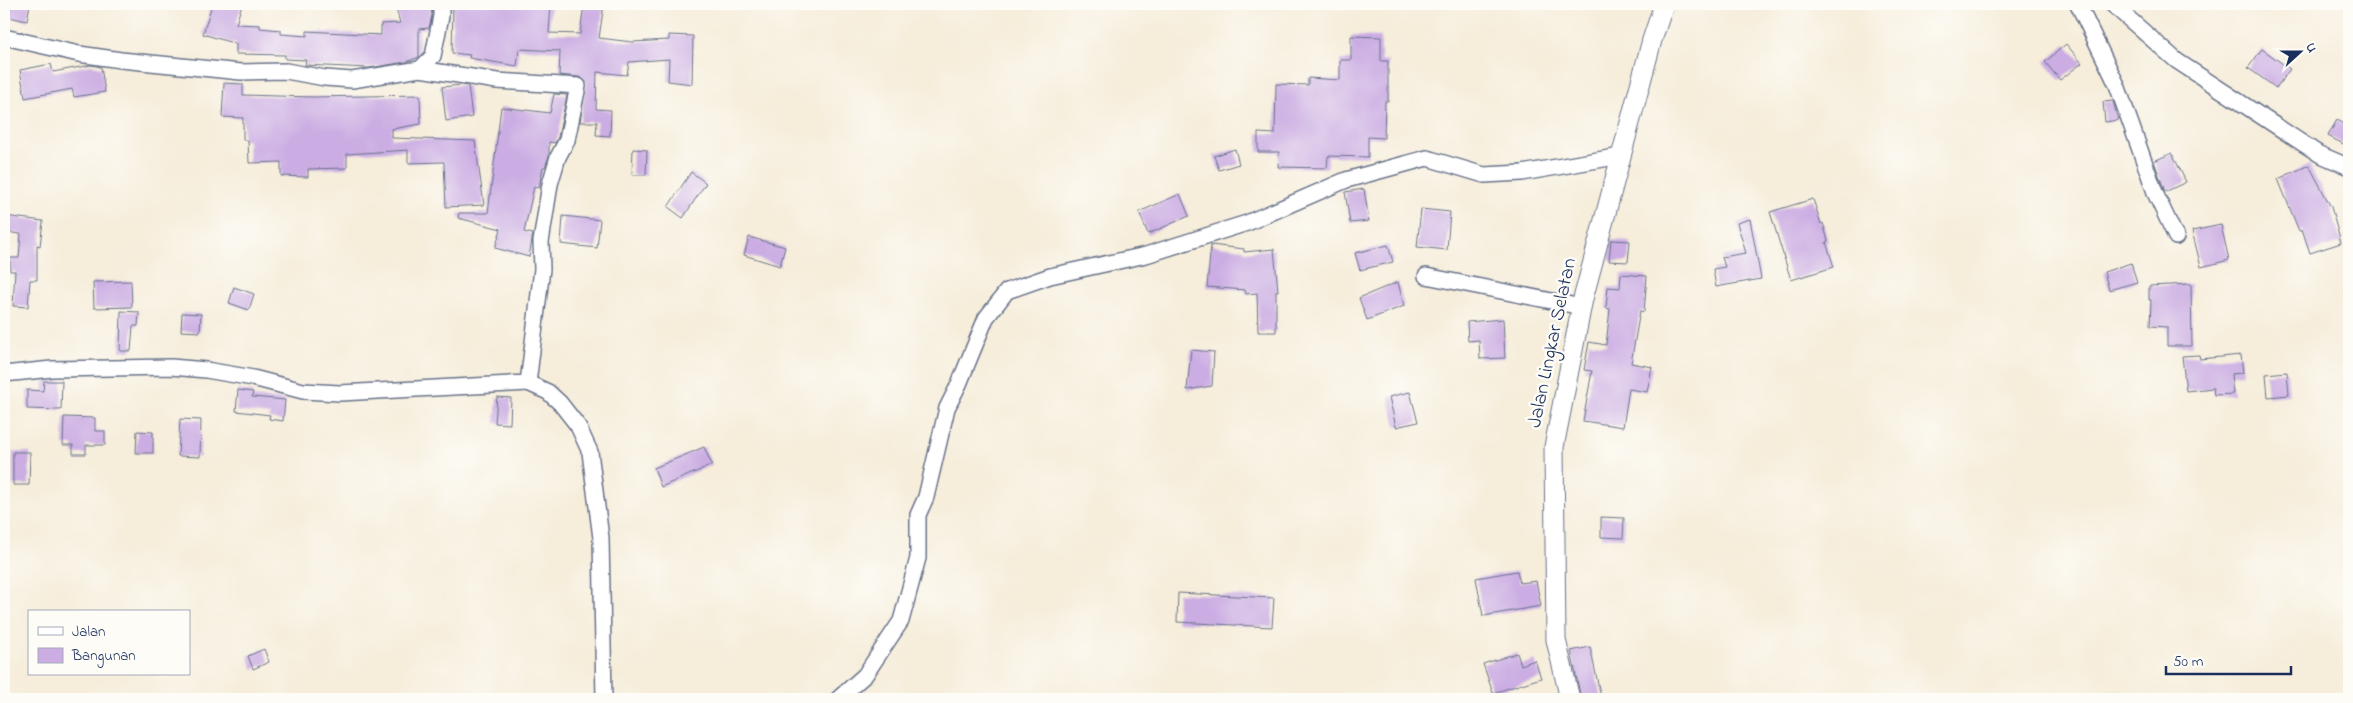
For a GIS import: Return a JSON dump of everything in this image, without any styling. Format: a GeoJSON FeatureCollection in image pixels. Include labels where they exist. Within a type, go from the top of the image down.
{"type":"FeatureCollection","features":[{"type":"Feature","properties":{"kind":"street"},"geometry":{"type":"LineString","coordinates":[[420,69],[433,56],[441,16],[441,4]]}},
{"type":"Feature","properties":{"kind":"street","name":"Jalan Lingkar Selatan"},"geometry":{"type":"LineString","coordinates":[[1570,699],[1556,640],[1554,447],[1582,307],[1621,156],[1664,4]]}},
{"type":"Feature","properties":{"kind":"street"},"geometry":{"type":"LineString","coordinates":[[2078,4],[2117,86],[2156,195],[2176,236]]}},
{"type":"Feature","properties":{"kind":"street"},"geometry":{"type":"LineString","coordinates":[[2112,4],[2177,61],[2319,154],[2349,168]]}},
{"type":"Feature","properties":{"kind":"street"},"geometry":{"type":"LineString","coordinates":[[4,37],[79,54],[240,72],[286,71],[324,78],[352,80],[420,69],[497,81],[578,86],[567,140],[558,157],[550,184],[540,242],[542,269],[528,383]]}},
{"type":"Feature","properties":{"kind":"street"},"geometry":{"type":"LineString","coordinates":[[838,699],[864,675],[902,621],[918,558],[918,515],[926,497],[947,408],[986,318],[1007,291],[1050,276],[1146,255],[1247,222],[1346,180],[1427,158],[1484,175],[1522,173],[1621,156]]}},
{"type":"Feature","properties":{"kind":"street"},"geometry":{"type":"LineString","coordinates":[[1426,276],[1582,307]]}},
{"type":"Feature","properties":{"kind":"street"},"geometry":{"type":"LineString","coordinates":[[4,374],[52,369],[171,367],[206,370],[253,378],[303,391],[340,393],[528,383],[548,392],[560,403],[578,426],[590,452],[601,538],[604,699]]}},
{"type":"Feature","properties":{"kind":"building"},"geometry":{"type":"Polygon","coordinates":[[[11,4],[30,4],[27,21],[9,17],[11,4]]]}},
{"type":"Feature","properties":{"kind":"building"},"geometry":{"type":"Polygon","coordinates":[[[212,4],[242,4],[236,24],[260,25],[260,28],[281,30],[281,34],[307,36],[307,31],[381,35],[381,24],[400,23],[395,4],[430,4],[432,15],[429,28],[419,29],[419,57],[406,62],[369,68],[305,65],[306,60],[285,59],[285,55],[236,54],[236,44],[203,34],[212,4]]]}},
{"type":"Feature","properties":{"kind":"building"},"geometry":{"type":"Polygon","coordinates":[[[453,4],[551,4],[549,33],[580,34],[584,4],[604,4],[599,38],[632,42],[669,40],[669,35],[693,36],[692,84],[668,81],[669,59],[629,62],[627,75],[597,72],[596,109],[611,110],[610,136],[596,135],[597,122],[580,122],[586,82],[579,77],[559,75],[560,51],[519,49],[517,66],[469,58],[470,55],[452,53],[453,4]]]}},
{"type":"Feature","properties":{"kind":"building"},"geometry":{"type":"Polygon","coordinates":[[[1351,36],[1381,37],[1381,61],[1388,61],[1388,101],[1385,101],[1384,138],[1368,137],[1368,157],[1328,156],[1327,168],[1278,167],[1279,152],[1258,152],[1258,133],[1275,134],[1276,84],[1308,85],[1308,78],[1340,80],[1340,60],[1351,60],[1351,36]]]}},
{"type":"Feature","properties":{"kind":"building"},"geometry":{"type":"Polygon","coordinates":[[[2066,44],[2082,63],[2060,80],[2045,62],[2066,44]]]}},
{"type":"Feature","properties":{"kind":"building"},"geometry":{"type":"Polygon","coordinates":[[[2262,49],[2290,69],[2276,88],[2248,68],[2262,49]]]}},
{"type":"Feature","properties":{"kind":"building"},"geometry":{"type":"Polygon","coordinates":[[[51,64],[53,72],[91,65],[101,67],[105,92],[74,97],[72,89],[25,98],[20,70],[51,64]]]}},
{"type":"Feature","properties":{"kind":"building"},"geometry":{"type":"Polygon","coordinates":[[[224,83],[243,84],[243,95],[312,97],[420,95],[421,124],[392,129],[392,138],[475,141],[484,205],[446,207],[444,162],[408,163],[408,150],[347,154],[347,168],[308,169],[308,177],[281,176],[281,162],[249,163],[248,140],[243,140],[243,118],[222,117],[224,83]]]}},
{"type":"Feature","properties":{"kind":"building"},"geometry":{"type":"Polygon","coordinates":[[[468,86],[472,117],[446,121],[442,87],[468,86]]]}},
{"type":"Feature","properties":{"kind":"building"},"geometry":{"type":"Polygon","coordinates":[[[554,94],[567,95],[558,137],[555,143],[549,142],[549,156],[545,167],[543,167],[539,188],[534,187],[524,232],[533,234],[529,257],[495,248],[501,229],[458,218],[459,213],[488,213],[501,107],[550,113],[554,94]]]}},
{"type":"Feature","properties":{"kind":"building"},"geometry":{"type":"Polygon","coordinates":[[[2113,101],[2118,120],[2105,122],[2103,102],[2113,101]]]}},
{"type":"Feature","properties":{"kind":"building"},"geometry":{"type":"Polygon","coordinates":[[[2337,120],[2349,126],[2349,147],[2328,136],[2337,120]]]}},
{"type":"Feature","properties":{"kind":"building"},"geometry":{"type":"Polygon","coordinates":[[[633,149],[647,150],[646,175],[632,175],[633,149]]]}},
{"type":"Feature","properties":{"kind":"building"},"geometry":{"type":"Polygon","coordinates":[[[1235,149],[1239,164],[1219,170],[1214,156],[1235,149]]]}},
{"type":"Feature","properties":{"kind":"building"},"geometry":{"type":"Polygon","coordinates":[[[2172,153],[2186,182],[2165,192],[2154,161],[2172,153]]]}},
{"type":"Feature","properties":{"kind":"building"},"geometry":{"type":"Polygon","coordinates":[[[2309,165],[2331,207],[2341,243],[2310,253],[2302,229],[2299,231],[2278,179],[2309,165]]]}},
{"type":"Feature","properties":{"kind":"building"},"geometry":{"type":"Polygon","coordinates":[[[691,172],[706,183],[683,218],[668,207],[691,172]]]}},
{"type":"Feature","properties":{"kind":"building"},"geometry":{"type":"Polygon","coordinates":[[[1364,189],[1369,221],[1350,223],[1345,192],[1364,189]]]}},
{"type":"Feature","properties":{"kind":"building"},"geometry":{"type":"Polygon","coordinates":[[[1180,194],[1189,216],[1148,234],[1139,212],[1180,194]]]}},
{"type":"Feature","properties":{"kind":"building"},"geometry":{"type":"Polygon","coordinates":[[[1813,199],[1821,224],[1823,223],[1828,241],[1826,242],[1834,267],[1791,280],[1770,212],[1813,199]]]}},
{"type":"Feature","properties":{"kind":"building"},"geometry":{"type":"Polygon","coordinates":[[[1421,209],[1450,212],[1447,250],[1417,247],[1421,209]]]}},
{"type":"Feature","properties":{"kind":"building"},"geometry":{"type":"Polygon","coordinates":[[[5,216],[43,221],[40,246],[37,245],[37,280],[30,280],[28,307],[13,306],[15,271],[10,271],[10,258],[19,258],[21,234],[4,232],[5,216]]]}},
{"type":"Feature","properties":{"kind":"building"},"geometry":{"type":"Polygon","coordinates":[[[563,216],[600,220],[597,248],[561,244],[563,216]]]}},
{"type":"Feature","properties":{"kind":"building"},"geometry":{"type":"Polygon","coordinates":[[[1750,219],[1761,279],[1716,287],[1713,269],[1725,267],[1722,257],[1746,253],[1737,223],[1750,219]]]}},
{"type":"Feature","properties":{"kind":"building"},"geometry":{"type":"Polygon","coordinates":[[[2221,225],[2229,260],[2201,267],[2192,231],[2221,225]]]}},
{"type":"Feature","properties":{"kind":"building"},"geometry":{"type":"Polygon","coordinates":[[[749,237],[785,247],[780,266],[744,255],[749,237]]]}},
{"type":"Feature","properties":{"kind":"building"},"geometry":{"type":"Polygon","coordinates":[[[1611,240],[1630,241],[1628,262],[1609,261],[1611,240]]]}},
{"type":"Feature","properties":{"kind":"building"},"geometry":{"type":"Polygon","coordinates":[[[1211,245],[1244,249],[1244,252],[1274,249],[1278,291],[1276,291],[1276,332],[1258,332],[1257,293],[1246,294],[1245,290],[1207,287],[1211,245]]]}},
{"type":"Feature","properties":{"kind":"building"},"geometry":{"type":"Polygon","coordinates":[[[1388,245],[1393,262],[1360,270],[1355,253],[1388,245]]]}},
{"type":"Feature","properties":{"kind":"building"},"geometry":{"type":"Polygon","coordinates":[[[2131,263],[2137,282],[2109,290],[2104,272],[2131,263]]]}},
{"type":"Feature","properties":{"kind":"building"},"geometry":{"type":"Polygon","coordinates":[[[1621,274],[1647,276],[1644,312],[1640,311],[1631,363],[1652,367],[1647,392],[1629,389],[1623,427],[1583,421],[1592,371],[1584,370],[1589,342],[1606,345],[1610,309],[1606,308],[1608,287],[1620,288],[1621,274]]]}},
{"type":"Feature","properties":{"kind":"building"},"geometry":{"type":"Polygon","coordinates":[[[131,281],[132,307],[94,308],[93,282],[131,281]]]}},
{"type":"Feature","properties":{"kind":"building"},"geometry":{"type":"Polygon","coordinates":[[[1398,282],[1404,306],[1367,320],[1359,298],[1398,282]]]}},
{"type":"Feature","properties":{"kind":"building"},"geometry":{"type":"Polygon","coordinates":[[[2191,284],[2192,346],[2167,346],[2167,327],[2150,326],[2151,300],[2149,300],[2149,286],[2191,284]]]}},
{"type":"Feature","properties":{"kind":"building"},"geometry":{"type":"Polygon","coordinates":[[[234,287],[254,294],[249,310],[229,303],[234,287]]]}},
{"type":"Feature","properties":{"kind":"building"},"geometry":{"type":"Polygon","coordinates":[[[121,311],[139,312],[138,326],[133,326],[131,351],[120,351],[121,311]]]}},
{"type":"Feature","properties":{"kind":"building"},"geometry":{"type":"Polygon","coordinates":[[[182,313],[201,314],[200,332],[181,331],[182,313]]]}},
{"type":"Feature","properties":{"kind":"building"},"geometry":{"type":"Polygon","coordinates":[[[1503,319],[1505,358],[1480,359],[1479,340],[1468,341],[1467,322],[1503,319]]]}},
{"type":"Feature","properties":{"kind":"building"},"geometry":{"type":"Polygon","coordinates":[[[1191,350],[1214,352],[1212,386],[1187,390],[1191,350]]]}},
{"type":"Feature","properties":{"kind":"building"},"geometry":{"type":"Polygon","coordinates":[[[2199,355],[2200,359],[2241,355],[2243,373],[2231,374],[2233,394],[2214,395],[2213,388],[2186,391],[2182,356],[2199,355]]]}},
{"type":"Feature","properties":{"kind":"building"},"geometry":{"type":"Polygon","coordinates":[[[2287,372],[2289,395],[2268,397],[2266,374],[2287,372]]]}},
{"type":"Feature","properties":{"kind":"building"},"geometry":{"type":"Polygon","coordinates":[[[44,381],[62,381],[61,410],[27,409],[27,390],[43,391],[44,381]]]}},
{"type":"Feature","properties":{"kind":"building"},"geometry":{"type":"Polygon","coordinates":[[[238,390],[253,392],[252,397],[285,400],[283,421],[269,419],[270,415],[236,411],[238,390]]]}},
{"type":"Feature","properties":{"kind":"building"},"geometry":{"type":"Polygon","coordinates":[[[1410,392],[1418,422],[1396,427],[1389,397],[1410,392]]]}},
{"type":"Feature","properties":{"kind":"building"},"geometry":{"type":"Polygon","coordinates":[[[497,397],[511,398],[510,424],[495,423],[497,397]]]}},
{"type":"Feature","properties":{"kind":"building"},"geometry":{"type":"Polygon","coordinates":[[[64,417],[95,418],[95,431],[105,431],[105,445],[86,445],[86,454],[73,454],[73,445],[63,445],[64,417]]]}},
{"type":"Feature","properties":{"kind":"building"},"geometry":{"type":"Polygon","coordinates":[[[180,419],[201,420],[200,457],[178,456],[180,419]]]}},
{"type":"Feature","properties":{"kind":"building"},"geometry":{"type":"Polygon","coordinates":[[[137,431],[153,432],[153,453],[136,453],[137,431]]]}},
{"type":"Feature","properties":{"kind":"building"},"geometry":{"type":"Polygon","coordinates":[[[704,447],[712,465],[661,487],[654,468],[704,447]]]}},
{"type":"Feature","properties":{"kind":"building"},"geometry":{"type":"Polygon","coordinates":[[[13,452],[30,452],[29,485],[13,485],[13,452]]]}},
{"type":"Feature","properties":{"kind":"building"},"geometry":{"type":"Polygon","coordinates":[[[1601,517],[1624,518],[1623,538],[1601,537],[1601,517]]]}},
{"type":"Feature","properties":{"kind":"building"},"geometry":{"type":"Polygon","coordinates":[[[1517,571],[1520,583],[1536,581],[1541,606],[1483,616],[1476,578],[1517,571]]]}},
{"type":"Feature","properties":{"kind":"building"},"geometry":{"type":"Polygon","coordinates":[[[1178,593],[1274,598],[1272,627],[1177,622],[1178,593]]]}},
{"type":"Feature","properties":{"kind":"building"},"geometry":{"type":"Polygon","coordinates":[[[1590,647],[1601,698],[1581,699],[1571,651],[1590,647]]]}},
{"type":"Feature","properties":{"kind":"building"},"geometry":{"type":"Polygon","coordinates":[[[264,649],[269,662],[253,669],[248,656],[264,649]]]}},
{"type":"Feature","properties":{"kind":"building"},"geometry":{"type":"Polygon","coordinates":[[[1517,653],[1521,665],[1535,660],[1541,678],[1493,693],[1483,664],[1517,653]]]}}]}
